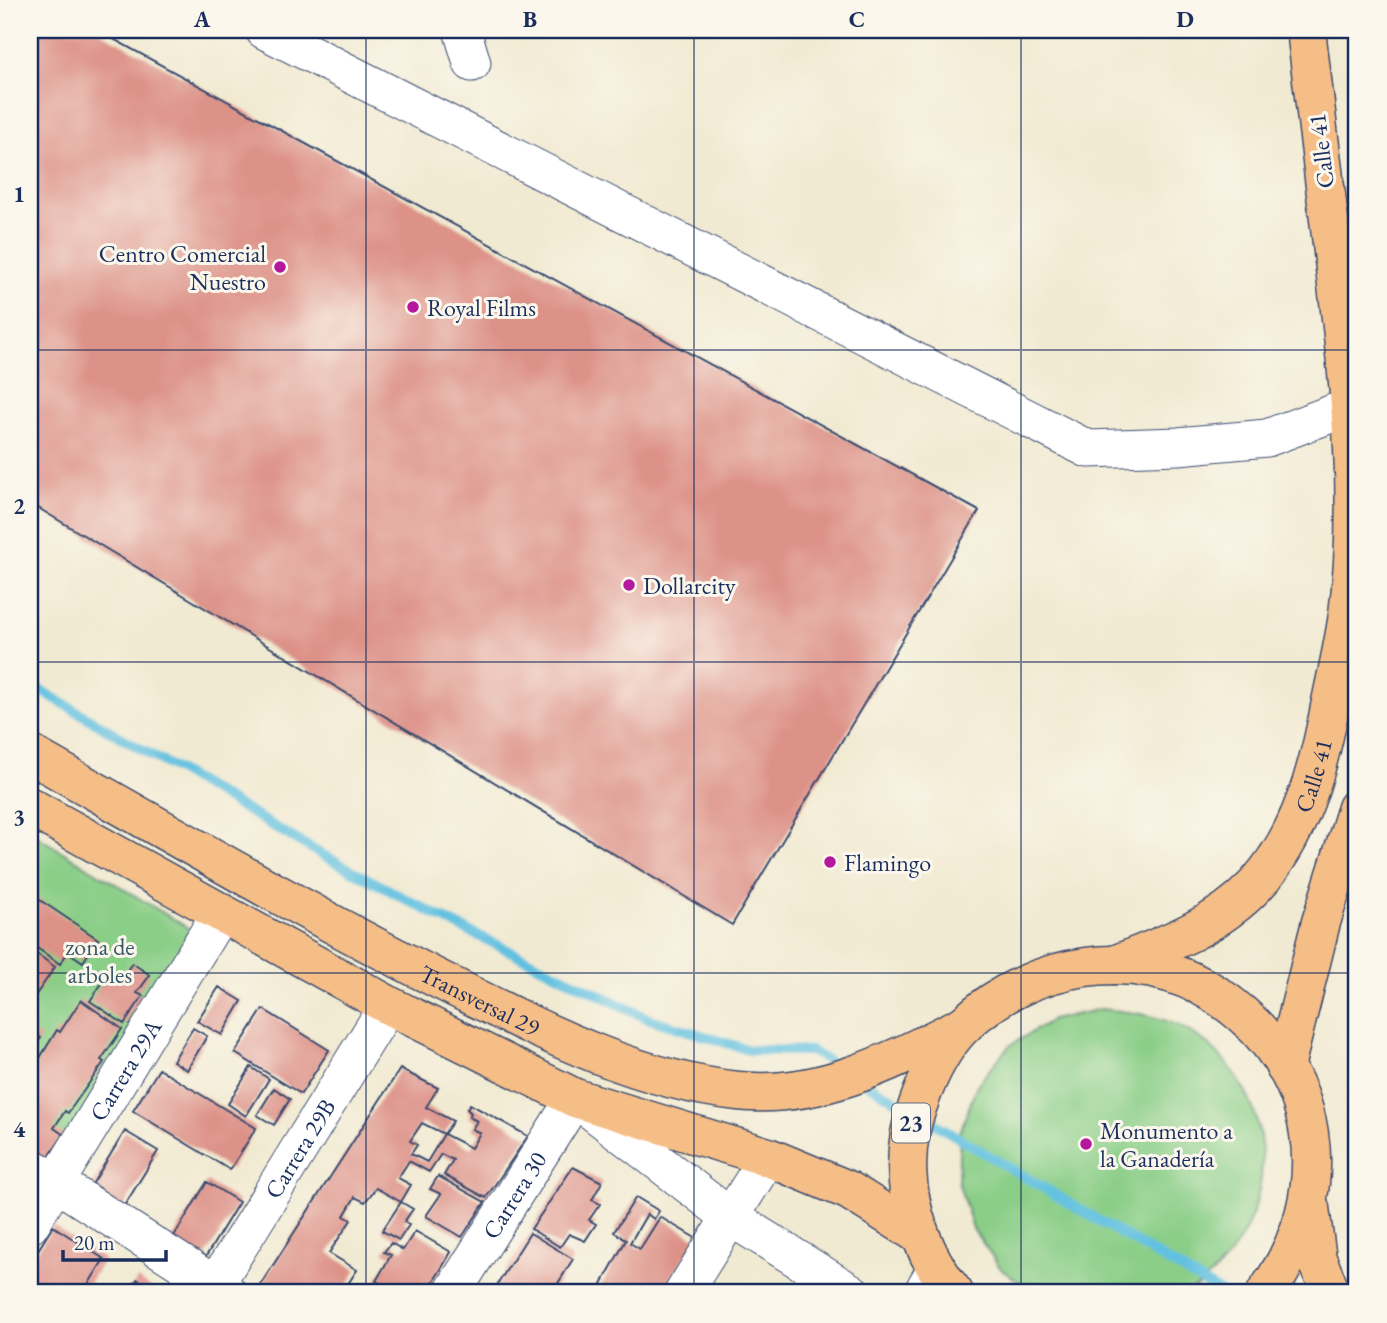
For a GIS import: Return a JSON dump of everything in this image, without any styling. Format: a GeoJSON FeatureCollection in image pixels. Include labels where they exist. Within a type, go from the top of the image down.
{"type":"FeatureCollection","features":[{"type":"Feature","properties":{"kind":"main road","name":"Calle 41"},"geometry":{"type":"LineString","coordinates":[[1114,965],[1181,939],[1223,913],[1256,885],[1287,843],[1309,792],[1327,725],[1348,613],[1353,514],[1352,406],[1306,30]]}},
{"type":"Feature","properties":{"kind":"main road","name":"Transversal 29"},"geometry":{"type":"LineString","coordinates":[[30,754],[364,943],[569,1044],[661,1075],[740,1091],[806,1089],[861,1073],[964,1026]]}},
{"type":"Feature","properties":{"kind":"main road","name":"Transversal 29"},"geometry":{"type":"LineString","coordinates":[[30,807],[388,1005],[575,1098],[768,1157],[848,1190],[918,1234]]}},
{"type":"Feature","properties":{"kind":"main road"},"geometry":{"type":"LineString","coordinates":[[1285,1067],[1321,922],[1357,808]]}},
{"type":"Feature","properties":{"kind":"main road","name":"23"},"geometry":{"type":"LineString","coordinates":[[937,1285],[918,1234],[907,1179],[911,1124],[930,1071],[964,1026],[995,999],[1032,980],[1072,968],[1114,965],[1170,975],[1213,993],[1241,1014],[1265,1038],[1285,1067],[1300,1098],[1309,1133],[1312,1167],[1309,1202],[1300,1235],[1286,1266],[1266,1293]]}},
{"type":"Feature","properties":{"kind":"main road","name":"23"},"geometry":{"type":"LineString","coordinates":[[1309,1202],[1317,1259],[1331,1293]]}},
{"type":"Feature","properties":{"kind":"street"},"geometry":{"type":"LineString","coordinates":[[264,30],[1088,449],[1267,438],[1352,406]]}},
{"type":"Feature","properties":{"kind":"street","name":"Carrera 29A"},"geometry":{"type":"LineString","coordinates":[[30,1225],[43,1175],[220,914]]}},
{"type":"Feature","properties":{"kind":"street","name":"Carrera 29B"},"geometry":{"type":"LineString","coordinates":[[217,1291],[388,1005]]}},
{"type":"Feature","properties":{"kind":"street"},"geometry":{"type":"LineString","coordinates":[[575,1098],[730,1217],[852,1293]]}},
{"type":"Feature","properties":{"kind":"street","name":"Carrera 30"},"geometry":{"type":"LineString","coordinates":[[452,1293],[575,1098]]}},
{"type":"Feature","properties":{"kind":"street"},"geometry":{"type":"LineString","coordinates":[[683,1293],[768,1157]]}},
{"type":"Feature","properties":{"kind":"street"},"geometry":{"type":"LineString","coordinates":[[43,1175],[217,1291]]}},
{"type":"Feature","properties":{"kind":"green space","name":"zona de arboles"},"geometry":{"type":"Polygon","coordinates":[[[30,832],[198,934],[30,1207],[30,832]]]}},
{"type":"Feature","properties":{"kind":"green space"},"geometry":{"type":"Polygon","coordinates":[[[1101,1009],[1163,1019],[1197,1036],[1227,1064],[1247,1096],[1259,1131],[1262,1167],[1256,1203],[1242,1237],[1219,1267],[1188,1293],[1035,1293],[1002,1270],[973,1229],[958,1181],[960,1132],[977,1085],[1009,1046],[1052,1020],[1101,1009]]]}},
{"type":"Feature","properties":{"kind":"building","name":"Centro Comercial Nuestro"},"geometry":{"type":"Polygon","coordinates":[[[30,30],[97,30],[979,511],[732,925],[30,503],[30,30]]]}},
{"type":"Feature","properties":{"kind":"building"},"geometry":{"type":"Polygon","coordinates":[[[34,896],[98,939],[83,962],[68,952],[60,964],[30,943],[30,901],[34,896]]]}},
{"type":"Feature","properties":{"kind":"building"},"geometry":{"type":"Polygon","coordinates":[[[30,949],[55,967],[31,1002],[34,1004],[30,1010],[30,949]]]}},
{"type":"Feature","properties":{"kind":"building"},"geometry":{"type":"Polygon","coordinates":[[[132,963],[150,975],[137,993],[143,996],[124,1024],[90,1001],[109,973],[120,981],[132,963]]]}},
{"type":"Feature","properties":{"kind":"building"},"geometry":{"type":"Polygon","coordinates":[[[219,987],[242,1001],[222,1035],[197,1021],[219,987]]]}},
{"type":"Feature","properties":{"kind":"building"},"geometry":{"type":"Polygon","coordinates":[[[81,1000],[122,1029],[101,1060],[104,1062],[68,1113],[65,1111],[54,1128],[64,1135],[40,1169],[30,1162],[30,1074],[57,1030],[60,1032],[81,1000]]]}},
{"type":"Feature","properties":{"kind":"building"},"geometry":{"type":"Polygon","coordinates":[[[263,1009],[329,1050],[301,1094],[235,1053],[263,1009]]]}},
{"type":"Feature","properties":{"kind":"building"},"geometry":{"type":"Polygon","coordinates":[[[193,1028],[207,1036],[187,1070],[173,1061],[193,1028]]]}},
{"type":"Feature","properties":{"kind":"building"},"geometry":{"type":"Polygon","coordinates":[[[34,1033],[41,1038],[34,1047],[30,1044],[34,1033]]]}},
{"type":"Feature","properties":{"kind":"building"},"geometry":{"type":"Polygon","coordinates":[[[251,1067],[269,1079],[246,1116],[228,1104],[251,1067]]]}},
{"type":"Feature","properties":{"kind":"building"},"geometry":{"type":"Polygon","coordinates":[[[159,1069],[256,1128],[230,1170],[133,1111],[159,1069]]]}},
{"type":"Feature","properties":{"kind":"building"},"geometry":{"type":"Polygon","coordinates":[[[400,1069],[438,1088],[426,1107],[453,1121],[444,1134],[471,1148],[480,1133],[472,1129],[477,1121],[469,1117],[471,1113],[467,1109],[470,1104],[528,1136],[486,1198],[444,1175],[453,1160],[441,1154],[429,1172],[409,1161],[398,1178],[411,1185],[401,1202],[376,1188],[365,1202],[355,1197],[344,1216],[351,1220],[329,1253],[357,1270],[342,1293],[255,1293],[400,1069]],[[422,1123],[410,1141],[417,1145],[411,1154],[427,1162],[444,1134],[422,1123]]]}},
{"type":"Feature","properties":{"kind":"building"},"geometry":{"type":"Polygon","coordinates":[[[274,1088],[290,1099],[274,1125],[257,1115],[274,1088]]]}},
{"type":"Feature","properties":{"kind":"building"},"geometry":{"type":"Polygon","coordinates":[[[125,1131],[158,1151],[118,1216],[85,1196],[125,1131]]]}},
{"type":"Feature","properties":{"kind":"building"},"geometry":{"type":"Polygon","coordinates":[[[573,1167],[602,1182],[592,1200],[600,1204],[589,1220],[596,1224],[585,1241],[569,1234],[560,1247],[531,1229],[573,1167]]]}},
{"type":"Feature","properties":{"kind":"building"},"geometry":{"type":"Polygon","coordinates":[[[438,1176],[485,1202],[462,1237],[426,1216],[441,1194],[430,1189],[438,1176]]]}},
{"type":"Feature","properties":{"kind":"building"},"geometry":{"type":"Polygon","coordinates":[[[207,1182],[239,1202],[200,1266],[168,1246],[207,1182]]]}},
{"type":"Feature","properties":{"kind":"building"},"geometry":{"type":"Polygon","coordinates":[[[636,1197],[659,1211],[654,1219],[647,1214],[630,1243],[640,1249],[660,1217],[697,1239],[661,1293],[597,1293],[626,1240],[614,1232],[636,1197]]]}},
{"type":"Feature","properties":{"kind":"building"},"geometry":{"type":"Polygon","coordinates":[[[401,1202],[413,1209],[404,1222],[409,1225],[399,1240],[382,1231],[401,1202]]]}},
{"type":"Feature","properties":{"kind":"building"},"geometry":{"type":"Polygon","coordinates":[[[53,1226],[104,1259],[83,1293],[30,1293],[30,1263],[53,1226]]]}},
{"type":"Feature","properties":{"kind":"building"},"geometry":{"type":"Polygon","coordinates":[[[415,1231],[451,1252],[440,1271],[426,1293],[379,1293],[384,1286],[376,1281],[391,1255],[384,1252],[391,1243],[403,1250],[415,1231]]]}},
{"type":"Feature","properties":{"kind":"building"},"geometry":{"type":"Polygon","coordinates":[[[530,1233],[573,1259],[552,1293],[492,1293],[530,1233]]]}},
{"type":"Feature","properties":{"kind":"building"},"geometry":{"type":"Polygon","coordinates":[[[137,1279],[144,1283],[159,1293],[129,1293],[137,1279]]]}},
{"type":"Feature","properties":{"kind":"waterway"},"geometry":{"type":"LineString","coordinates":[[30,684],[319,853],[440,917],[647,1018],[749,1050],[811,1051],[842,1069]]}},
{"type":"Feature","properties":{"kind":"waterway"},"geometry":{"type":"LineString","coordinates":[[862,1081],[909,1108]]}},
{"type":"Feature","properties":{"kind":"waterway"},"geometry":{"type":"LineString","coordinates":[[922,1116],[1221,1293]]}},
{"type":"Feature","properties":{"kind":"place","name":"Centro Comercial Nuestro"},"geometry":{"type":"Point","coordinates":[280,267]}},
{"type":"Feature","properties":{"kind":"place","name":"Royal Films"},"geometry":{"type":"Point","coordinates":[413,307]}},
{"type":"Feature","properties":{"kind":"place","name":"Dollarcity"},"geometry":{"type":"Point","coordinates":[629,585]}},
{"type":"Feature","properties":{"kind":"place","name":"Flamingo"},"geometry":{"type":"Point","coordinates":[830,862]}},
{"type":"Feature","properties":{"kind":"place","name":"Monumento a la Ganadería"},"geometry":{"type":"Point","coordinates":[1086,1144]}}]}
